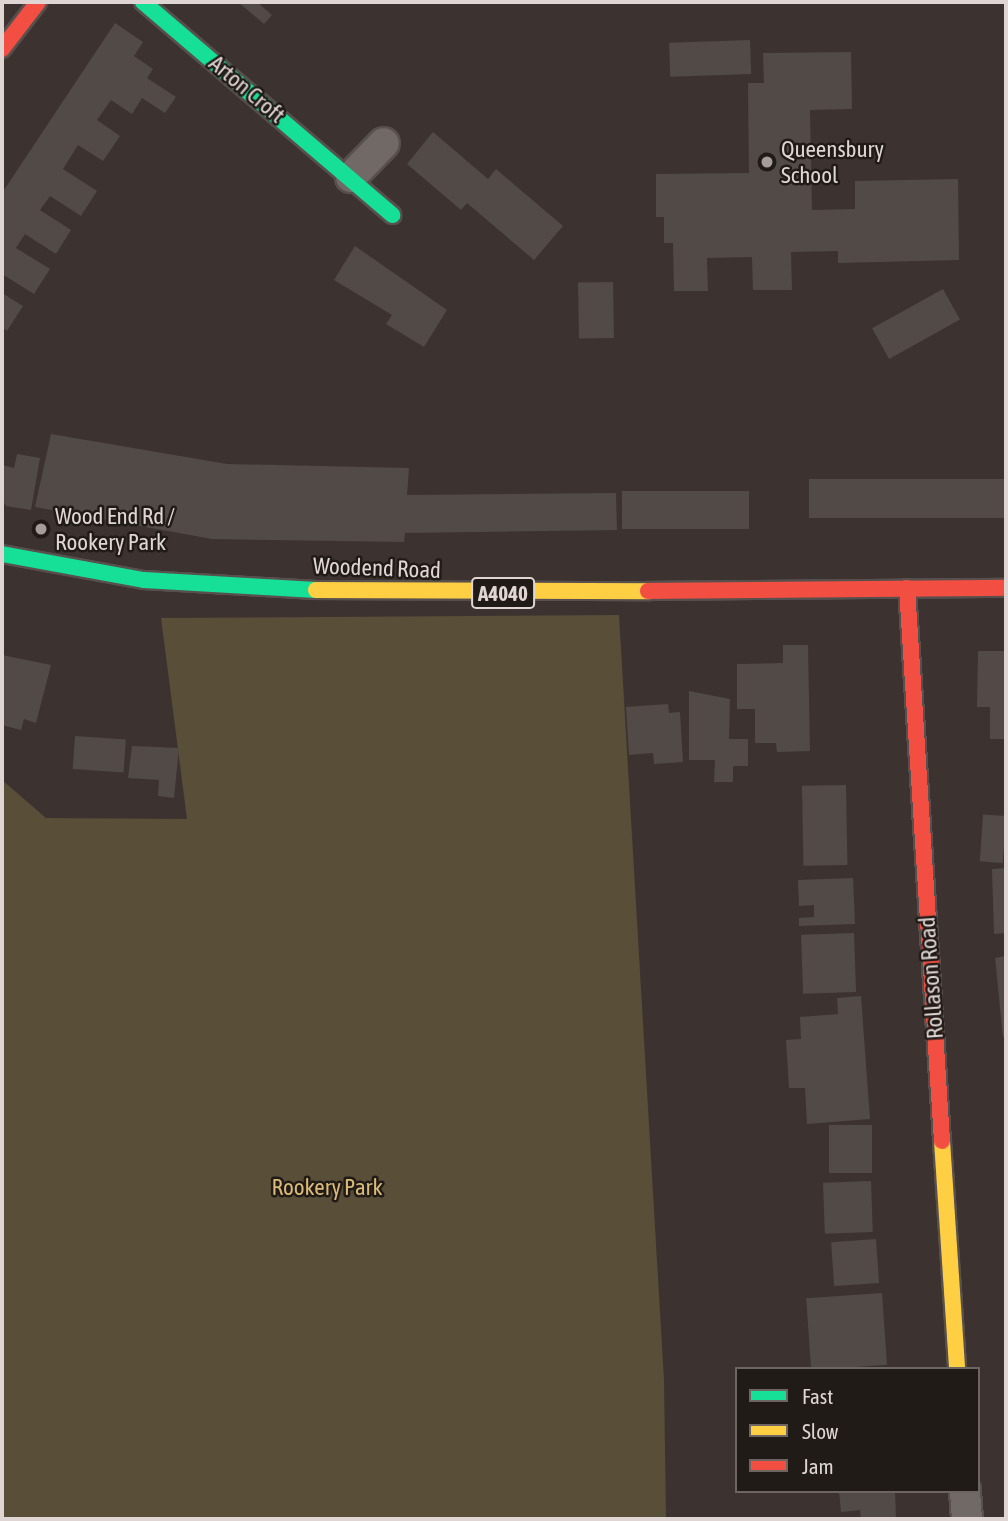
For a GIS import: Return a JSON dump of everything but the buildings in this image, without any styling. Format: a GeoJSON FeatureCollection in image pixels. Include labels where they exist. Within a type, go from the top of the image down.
{"type":"FeatureCollection","features":[{"type":"Feature","properties":{"kind":"street"},"geometry":{"type":"LineString","coordinates":[[2,48],[38,2]]}},
{"type":"Feature","properties":{"kind":"street","name":"Arton Croft"},"geometry":{"type":"LineString","coordinates":[[142,2],[351,177],[392,215]]}},
{"type":"Feature","properties":{"kind":"street"},"geometry":{"type":"LineString","coordinates":[[351,177],[384,143]]}},
{"type":"Feature","properties":{"kind":"street","name":"Woodend Road"},"geometry":{"type":"LineString","coordinates":[[2,554],[144,580],[379,593],[1006,588]]}},
{"type":"Feature","properties":{"kind":"street","name":"Rollason Road"},"geometry":{"type":"LineString","coordinates":[[907,588],[957,1367]]}},
{"type":"Feature","properties":{"kind":"street"},"geometry":{"type":"LineString","coordinates":[[965,1493],[967,1519]]}},
{"type":"Feature","properties":{"kind":"green space","name":"Rookery Park"},"geometry":{"type":"Polygon","coordinates":[[[619,615],[664,1380],[666,1519],[2,1519],[2,780],[46,818],[187,819],[161,618],[619,615]]]}},
{"type":"Feature","properties":{"kind":"traffic: fast"},"geometry":{"type":"LineString","coordinates":[[143,2],[392,215]]}},
{"type":"Feature","properties":{"kind":"traffic: fast"},"geometry":{"type":"LineString","coordinates":[[2,554],[144,580],[316,590]]}},
{"type":"Feature","properties":{"kind":"traffic: slow"},"geometry":{"type":"LineString","coordinates":[[316,590],[648,591]]}},
{"type":"Feature","properties":{"kind":"traffic: slow"},"geometry":{"type":"LineString","coordinates":[[942,1141],[957,1367]]}},
{"type":"Feature","properties":{"kind":"traffic: jam"},"geometry":{"type":"LineString","coordinates":[[2,49],[38,2]]}},
{"type":"Feature","properties":{"kind":"traffic: jam"},"geometry":{"type":"LineString","coordinates":[[907,588],[942,1141]]}},
{"type":"Feature","properties":{"kind":"traffic: jam"},"geometry":{"type":"LineString","coordinates":[[648,591],[1006,588]]}},
{"type":"Feature","properties":{"kind":"place","name":"Queensbury School"},"geometry":{"type":"Point","coordinates":[767,162]}},
{"type":"Feature","properties":{"kind":"place","name":"Wood End Rd / Rookery Park"},"geometry":{"type":"Point","coordinates":[41,529]}}]}
